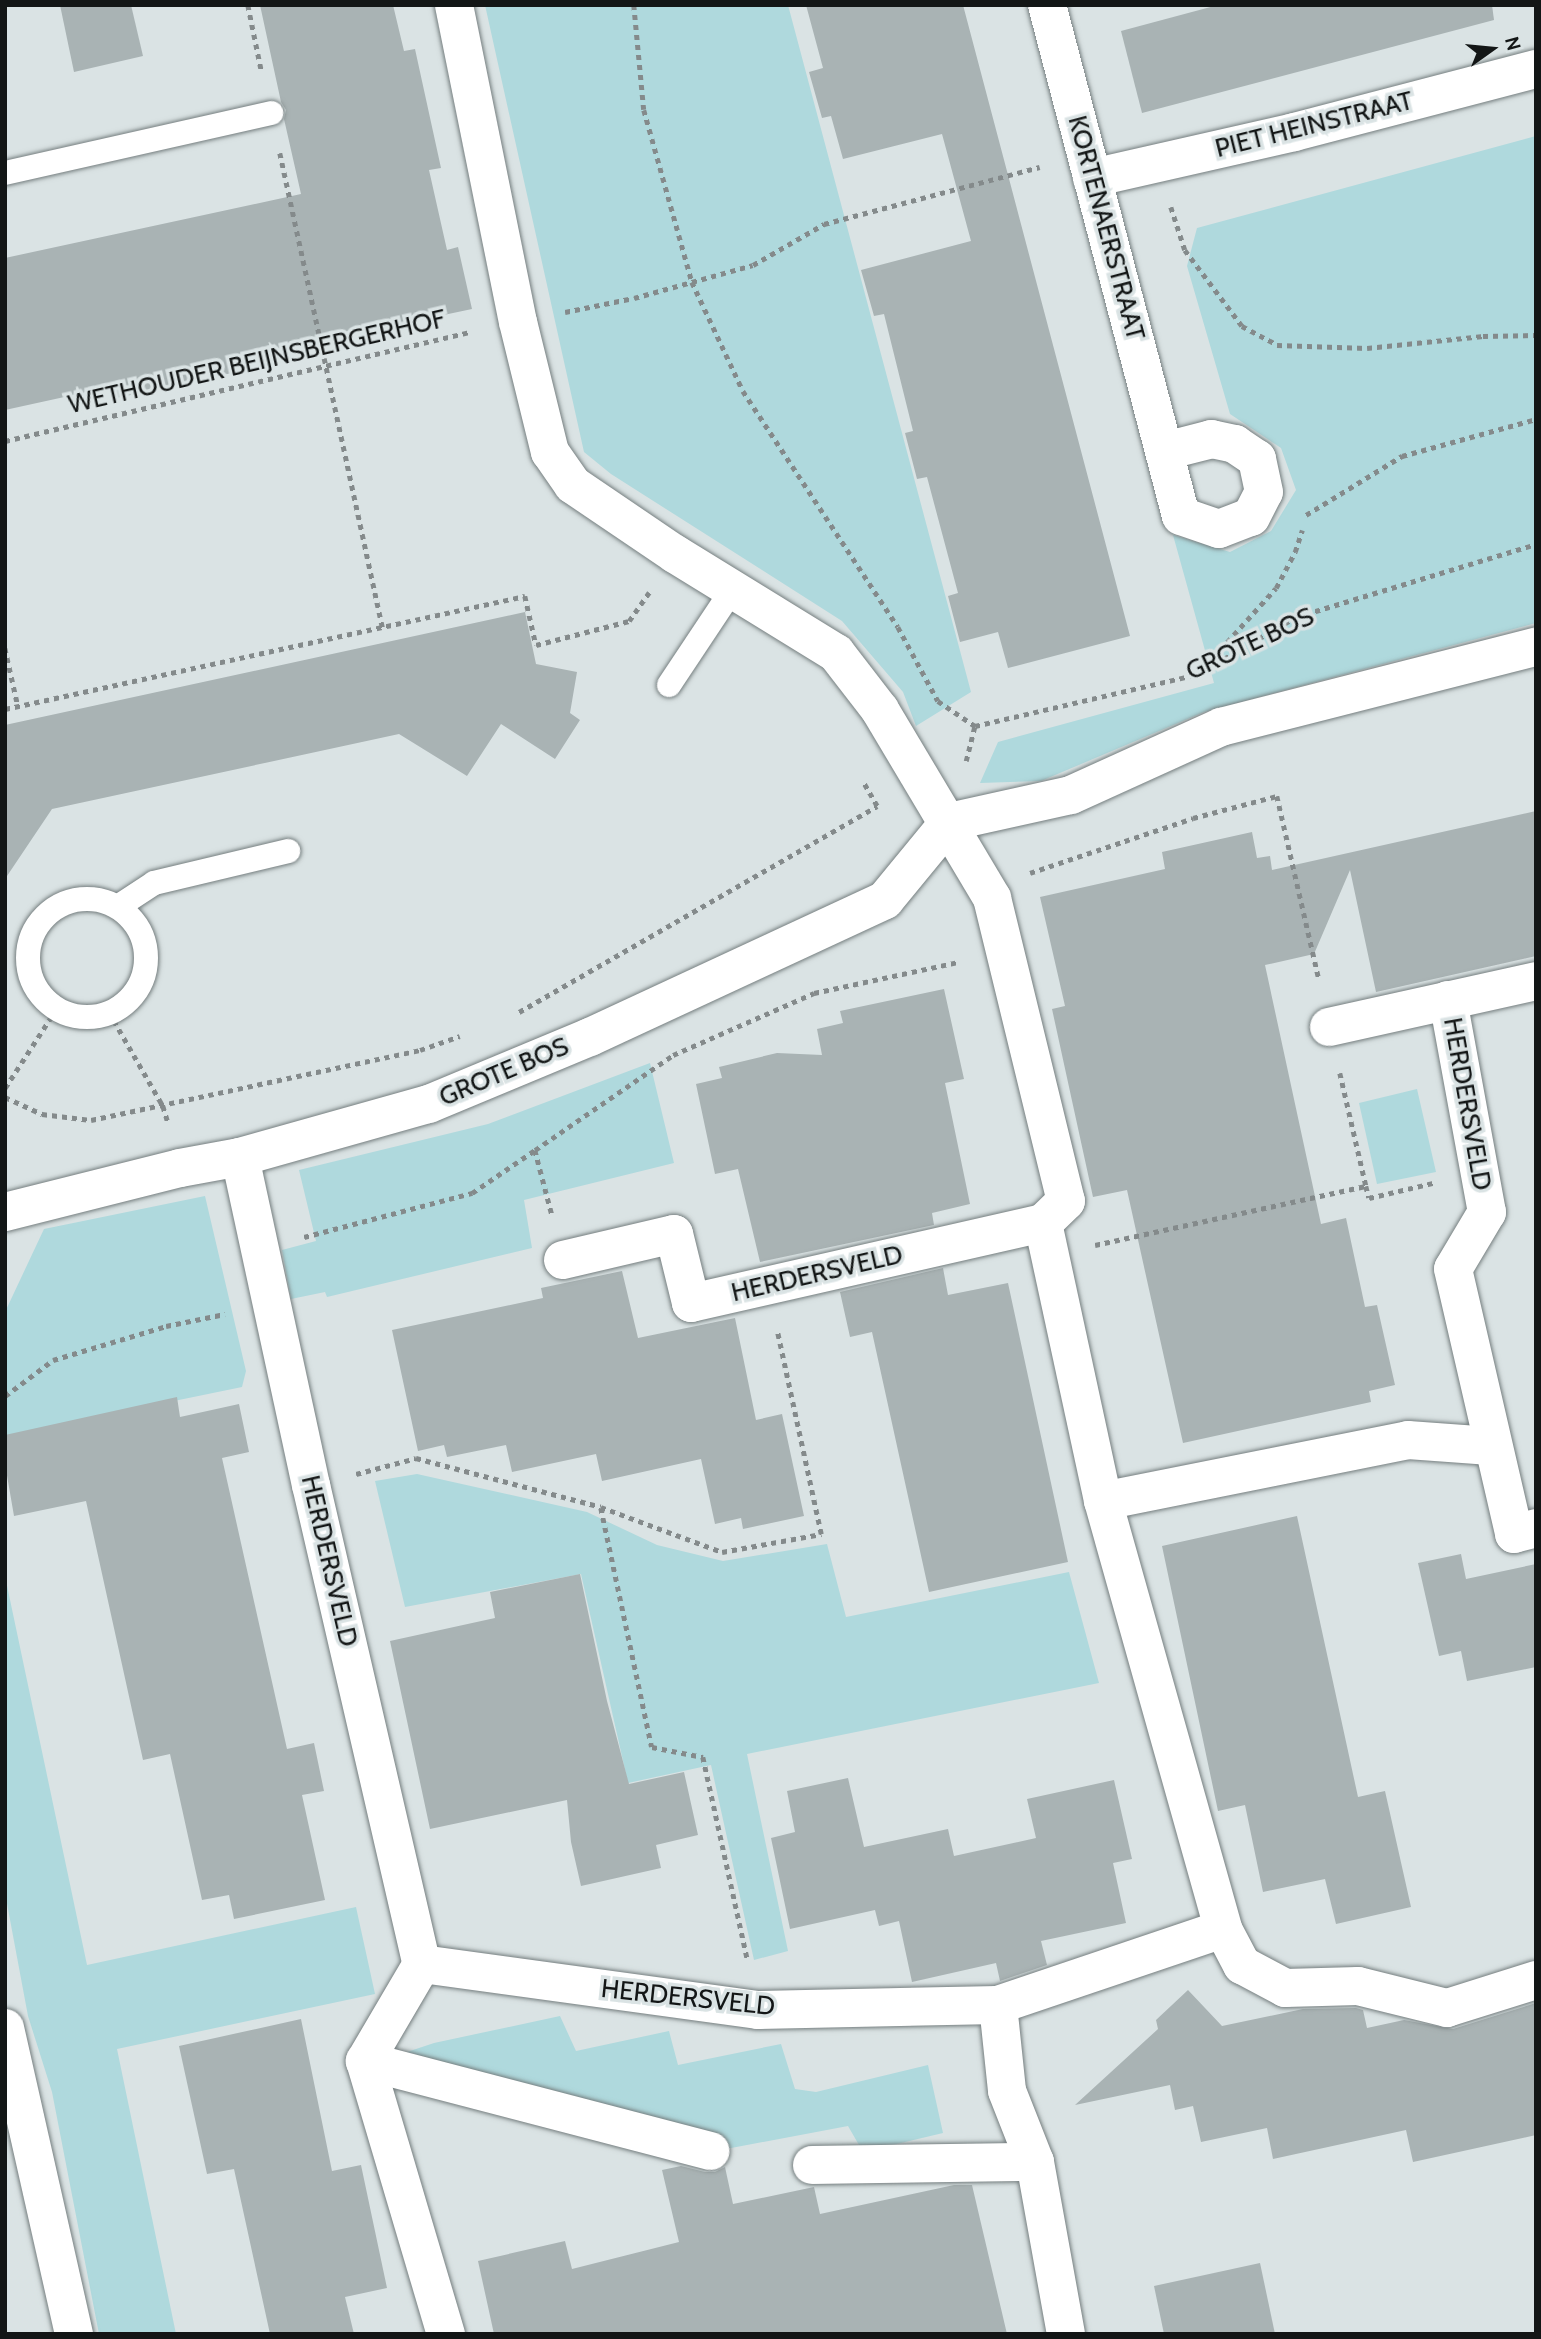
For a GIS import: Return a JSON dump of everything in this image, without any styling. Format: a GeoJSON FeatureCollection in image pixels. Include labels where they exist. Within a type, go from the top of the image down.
{"type":"FeatureCollection","features":[{"type":"Feature","properties":{"kind":"street"},"geometry":{"type":"LineString","coordinates":[[454,5],[518,322],[550,452],[573,485],[675,554],[836,653],[880,710],[992,898],[1066,1201],[1046,1239],[1102,1501],[1223,1929],[1242,1965],[1285,1988],[1358,1986],[1447,2008],[1536,1980]]}},
{"type":"Feature","properties":{"kind":"street","name":"KORTENAERSTRAAT"},"geometry":{"type":"LineString","coordinates":[[1047,5],[1165,452]]}},
{"type":"Feature","properties":{"kind":"street","name":"PIET HEINSTRAAT"},"geometry":{"type":"LineString","coordinates":[[1092,178],[1294,132],[1536,69]]}},
{"type":"Feature","properties":{"kind":"street"},"geometry":{"type":"LineString","coordinates":[[949,822],[1071,795],[1221,727],[1536,647]]}},
{"type":"Feature","properties":{"kind":"street","name":"GROTE BOS"},"geometry":{"type":"LineString","coordinates":[[5,1212],[180,1168],[240,1157],[429,1104],[590,1037],[885,900],[949,822]]}},
{"type":"Feature","properties":{"kind":"street","name":"HERDERSVELD"},"geometry":{"type":"LineString","coordinates":[[1329,1027],[1536,981]]}},
{"type":"Feature","properties":{"kind":"street","name":"HERDERSVELD"},"geometry":{"type":"LineString","coordinates":[[1448,1000],[1487,1212],[1453,1269],[1514,1534],[1536,1528]]}},
{"type":"Feature","properties":{"kind":"street","name":"HERDERSVELD"},"geometry":{"type":"LineString","coordinates":[[240,1157],[274,1304],[311,1485],[422,1964],[758,2010],[998,2005],[1223,1929]]}},
{"type":"Feature","properties":{"kind":"street","name":"HERDERSVELD"},"geometry":{"type":"LineString","coordinates":[[563,1260],[674,1234],[691,1303],[766,1284],[1046,1239]]}},
{"type":"Feature","properties":{"kind":"street"},"geometry":{"type":"LineString","coordinates":[[1102,1501],[1408,1440],[1492,1446]]}},
{"type":"Feature","properties":{"kind":"street"},"geometry":{"type":"LineString","coordinates":[[422,1964],[365,2061],[446,2334]]}},
{"type":"Feature","properties":{"kind":"street"},"geometry":{"type":"LineString","coordinates":[[998,2005],[1007,2091],[1035,2162],[1066,2334]]}},
{"type":"Feature","properties":{"kind":"street"},"geometry":{"type":"LineString","coordinates":[[5,2028],[74,2334]]}},
{"type":"Feature","properties":{"kind":"street"},"geometry":{"type":"LineString","coordinates":[[365,2061],[710,2151]]}},
{"type":"Feature","properties":{"kind":"street"},"geometry":{"type":"LineString","coordinates":[[812,2165],[1035,2162]]}},
{"type":"Feature","properties":{"kind":"lane"},"geometry":{"type":"LineString","coordinates":[[5,173],[271,113]]}},
{"type":"Feature","properties":{"kind":"lane"},"geometry":{"type":"LineString","coordinates":[[669,685],[732,590]]}},
{"type":"Feature","properties":{"kind":"lane"},"geometry":{"type":"LineString","coordinates":[[119,906],[154,883],[288,850]]}},
{"type":"Feature","properties":{"kind":"lane"},"geometry":{"type":"LineString","coordinates":[[81,897],[119,906],[143,934],[147,972],[127,1005],[92,1020],[55,1011],[30,983],[27,945],[47,912],[81,897]]}},
{"type":"Feature","properties":{"kind":"path"},"geometry":{"type":"LineString","coordinates":[[248,5],[383,629]]}},
{"type":"Feature","properties":{"kind":"path"},"geometry":{"type":"LineString","coordinates":[[634,5],[644,110],[692,282],[743,391],[898,627],[938,701],[975,726],[949,822]]}},
{"type":"Feature","properties":{"kind":"path","name":"WETHOUDER BEIJNSBERGERHOF"},"geometry":{"type":"LineString","coordinates":[[5,441],[327,364],[692,282],[753,265],[824,224],[1031,168],[1062,162],[1092,178]]}},
{"type":"Feature","properties":{"kind":"path"},"geometry":{"type":"LineString","coordinates":[[1157,163],[1185,250],[1241,326],[1277,345],[1367,348],[1483,336],[1536,335]]}},
{"type":"Feature","properties":{"kind":"path"},"geometry":{"type":"LineString","coordinates":[[1198,674],[1276,588],[1295,552],[1306,515],[1402,456],[1536,419]]}},
{"type":"Feature","properties":{"kind":"path","name":"GROTE BOS"},"geometry":{"type":"LineString","coordinates":[[975,726],[1198,674],[1296,617],[1536,544]]}},
{"type":"Feature","properties":{"kind":"path"},"geometry":{"type":"LineString","coordinates":[[5,709],[525,596],[536,645],[629,621],[675,554]]}},
{"type":"Feature","properties":{"kind":"path"},"geometry":{"type":"LineString","coordinates":[[5,648],[18,706]]}},
{"type":"Feature","properties":{"kind":"path"},"geometry":{"type":"LineString","coordinates":[[516,1013],[877,806],[857,770]]}},
{"type":"Feature","properties":{"kind":"path"},"geometry":{"type":"LineString","coordinates":[[992,898],[1028,874],[1193,818],[1277,796],[1369,1198],[1433,1181],[1436,1194]]}},
{"type":"Feature","properties":{"kind":"path"},"geometry":{"type":"LineString","coordinates":[[260,1248],[472,1194],[674,1055],[814,993],[960,962]]}},
{"type":"Feature","properties":{"kind":"path"},"geometry":{"type":"LineString","coordinates":[[5,1088],[55,1011]]}},
{"type":"Feature","properties":{"kind":"path"},"geometry":{"type":"LineString","coordinates":[[108,1012],[163,1106],[180,1168]]}},
{"type":"Feature","properties":{"kind":"path"},"geometry":{"type":"LineString","coordinates":[[5,1097],[41,1114],[91,1120],[420,1050],[468,1033]]}},
{"type":"Feature","properties":{"kind":"path"},"geometry":{"type":"LineString","coordinates":[[535,1150],[563,1260]]}},
{"type":"Feature","properties":{"kind":"path"},"geometry":{"type":"LineString","coordinates":[[1046,1239],[1366,1186]]}},
{"type":"Feature","properties":{"kind":"path"},"geometry":{"type":"LineString","coordinates":[[311,1485],[416,1458],[601,1507],[722,1552],[821,1534],[766,1284]]}},
{"type":"Feature","properties":{"kind":"path"},"geometry":{"type":"LineString","coordinates":[[5,1396],[53,1360],[166,1326],[274,1304]]}},
{"type":"Feature","properties":{"kind":"path"},"geometry":{"type":"LineString","coordinates":[[601,1507],[652,1747],[704,1757],[758,2010]]}},
{"type":"Feature","properties":{"kind":"shaded area"},"geometry":{"type":"Polygon","coordinates":[[[485,5],[788,5],[971,692],[916,726],[903,692],[842,621],[611,474],[584,452],[485,5]]]}},
{"type":"Feature","properties":{"kind":"shaded area"},"geometry":{"type":"Polygon","coordinates":[[[1536,136],[1536,623],[1204,712],[1041,781],[980,783],[998,742],[1214,683],[1173,535],[1230,552],[1271,531],[1296,490],[1281,448],[1230,414],[1187,266],[1197,228],[1536,136]]]}},
{"type":"Feature","properties":{"kind":"shaded area"},"geometry":{"type":"Polygon","coordinates":[[[650,1063],[674,1163],[524,1200],[532,1248],[327,1297],[325,1292],[291,1299],[282,1250],[316,1241],[299,1170],[488,1124],[650,1063]]]}},
{"type":"Feature","properties":{"kind":"shaded area"},"geometry":{"type":"Polygon","coordinates":[[[1417,1089],[1436,1172],[1377,1184],[1359,1103],[1417,1089]]]}},
{"type":"Feature","properties":{"kind":"shaded area"},"geometry":{"type":"Polygon","coordinates":[[[205,1196],[246,1371],[242,1387],[140,1408],[5,1454],[5,1312],[44,1229],[205,1196]]]}},
{"type":"Feature","properties":{"kind":"shaded area"},"geometry":{"type":"Polygon","coordinates":[[[417,1474],[587,1512],[657,1545],[723,1561],[827,1544],[846,1617],[1069,1572],[1099,1683],[747,1754],[788,1951],[754,1960],[711,1765],[628,1783],[581,1574],[405,1607],[375,1481],[417,1474]]]}},
{"type":"Feature","properties":{"kind":"shaded area"},"geometry":{"type":"Polygon","coordinates":[[[5,1576],[87,1965],[356,1907],[375,1994],[117,2049],[176,2334],[99,2334],[52,2092],[28,2016],[5,1893],[5,1576]]]}},
{"type":"Feature","properties":{"kind":"shaded area"},"geometry":{"type":"Polygon","coordinates":[[[560,2016],[576,2051],[669,2031],[678,2065],[781,2044],[795,2089],[816,2092],[928,2065],[943,2133],[863,2152],[848,2126],[726,2149],[410,2071],[407,2052],[434,2043],[560,2016]]]}},
{"type":"Feature","properties":{"kind":"building"},"geometry":{"type":"Polygon","coordinates":[[[60,5],[131,5],[143,56],[74,72],[60,5]]]}},
{"type":"Feature","properties":{"kind":"building"},"geometry":{"type":"Polygon","coordinates":[[[260,5],[393,5],[404,51],[415,49],[441,168],[429,170],[447,250],[458,247],[472,309],[311,343],[314,355],[112,399],[110,387],[5,410],[5,258],[301,194],[284,119],[286,110],[281,102],[260,5]]]}},
{"type":"Feature","properties":{"kind":"building"},"geometry":{"type":"Polygon","coordinates":[[[806,5],[963,5],[1130,636],[1008,668],[998,632],[960,642],[948,596],[958,593],[927,477],[917,479],[905,433],[913,431],[884,314],[874,316],[861,270],[971,241],[942,134],[843,159],[831,116],[822,118],[809,72],[823,68],[806,5]]]}},
{"type":"Feature","properties":{"kind":"building"},"geometry":{"type":"Polygon","coordinates":[[[1218,5],[1492,5],[1494,20],[1142,113],[1121,31],[1218,5]]]}},
{"type":"Feature","properties":{"kind":"building"},"geometry":{"type":"Polygon","coordinates":[[[525,612],[536,664],[577,672],[570,713],[580,720],[555,759],[501,724],[467,776],[399,734],[52,809],[5,879],[5,725],[525,612]]]}},
{"type":"Feature","properties":{"kind":"building"},"geometry":{"type":"Polygon","coordinates":[[[1536,811],[1536,956],[1376,992],[1350,870],[1314,954],[1265,965],[1321,1224],[1346,1218],[1365,1307],[1377,1305],[1395,1385],[1369,1391],[1371,1402],[1183,1443],[1127,1190],[1093,1197],[1052,1009],[1065,1006],[1040,897],[1165,869],[1162,852],[1252,832],[1257,858],[1270,856],[1272,870],[1536,811]]]}},
{"type":"Feature","properties":{"kind":"building"},"geometry":{"type":"Polygon","coordinates":[[[944,989],[964,1079],[945,1083],[970,1204],[932,1213],[934,1225],[760,1262],[738,1169],[715,1174],[696,1084],[722,1078],[719,1067],[777,1053],[822,1055],[817,1029],[843,1023],[840,1011],[944,989]]]}},
{"type":"Feature","properties":{"kind":"building"},"geometry":{"type":"Polygon","coordinates":[[[943,1268],[948,1295],[1008,1283],[1068,1562],[929,1592],[872,1332],[850,1337],[840,1292],[943,1268]]]}},
{"type":"Feature","properties":{"kind":"building"},"geometry":{"type":"Polygon","coordinates":[[[622,1271],[638,1338],[735,1318],[756,1420],[782,1414],[804,1516],[743,1529],[741,1518],[715,1524],[701,1459],[602,1481],[596,1454],[512,1472],[506,1445],[447,1457],[444,1445],[418,1451],[392,1330],[543,1298],[541,1288],[622,1271]]]}},
{"type":"Feature","properties":{"kind":"building"},"geometry":{"type":"Polygon","coordinates":[[[177,1397],[180,1417],[239,1404],[249,1452],[222,1458],[287,1749],[314,1743],[324,1791],[302,1795],[325,1900],[234,1919],[229,1895],[202,1900],[170,1754],[143,1760],[86,1501],[14,1516],[5,1464],[5,1435],[177,1397]]]}},
{"type":"Feature","properties":{"kind":"building"},"geometry":{"type":"Polygon","coordinates":[[[1297,1516],[1358,1797],[1385,1791],[1411,1907],[1336,1924],[1325,1879],[1263,1892],[1245,1805],[1218,1811],[1162,1546],[1297,1516]]]}},
{"type":"Feature","properties":{"kind":"building"},"geometry":{"type":"Polygon","coordinates":[[[1461,1554],[1466,1579],[1536,1564],[1536,1667],[1467,1681],[1461,1651],[1439,1656],[1418,1563],[1461,1554]]]}},
{"type":"Feature","properties":{"kind":"building"},"geometry":{"type":"Polygon","coordinates":[[[580,1574],[607,1701],[629,1784],[684,1772],[698,1835],[656,1845],[661,1868],[581,1886],[571,1842],[567,1800],[430,1829],[390,1641],[495,1618],[490,1592],[580,1574]]]}},
{"type":"Feature","properties":{"kind":"building"},"geometry":{"type":"Polygon","coordinates":[[[848,1778],[864,1847],[948,1829],[954,1856],[1036,1838],[1027,1799],[1114,1780],[1132,1859],[1113,1863],[1126,1923],[1041,1941],[1047,1965],[1000,1981],[996,1963],[912,1982],[899,1921],[879,1926],[875,1910],[790,1929],[771,1838],[795,1832],[787,1791],[848,1778]]]}},
{"type":"Feature","properties":{"kind":"building"},"geometry":{"type":"Polygon","coordinates":[[[1188,1990],[1222,2026],[1303,2009],[1356,2008],[1363,2010],[1367,2028],[1404,2020],[1453,2029],[1536,2003],[1536,2135],[1413,2162],[1406,2130],[1273,2159],[1267,2128],[1201,2142],[1193,2106],[1175,2110],[1170,2085],[1075,2105],[1158,2029],[1156,2020],[1188,1990]]]}},
{"type":"Feature","properties":{"kind":"building"},"geometry":{"type":"Polygon","coordinates":[[[301,2019],[332,2171],[361,2165],[387,2288],[345,2297],[354,2334],[270,2334],[234,2169],[207,2174],[179,2046],[301,2019]]]}},
{"type":"Feature","properties":{"kind":"building"},"geometry":{"type":"Polygon","coordinates":[[[681,2166],[705,2172],[715,2172],[725,2167],[733,2204],[814,2187],[820,2214],[954,2185],[972,2185],[1007,2334],[494,2334],[478,2261],[565,2241],[572,2269],[679,2242],[662,2170],[681,2166]]]}},
{"type":"Feature","properties":{"kind":"building"},"geometry":{"type":"Polygon","coordinates":[[[1260,2263],[1275,2334],[1164,2334],[1154,2286],[1260,2263]]]}}]}
